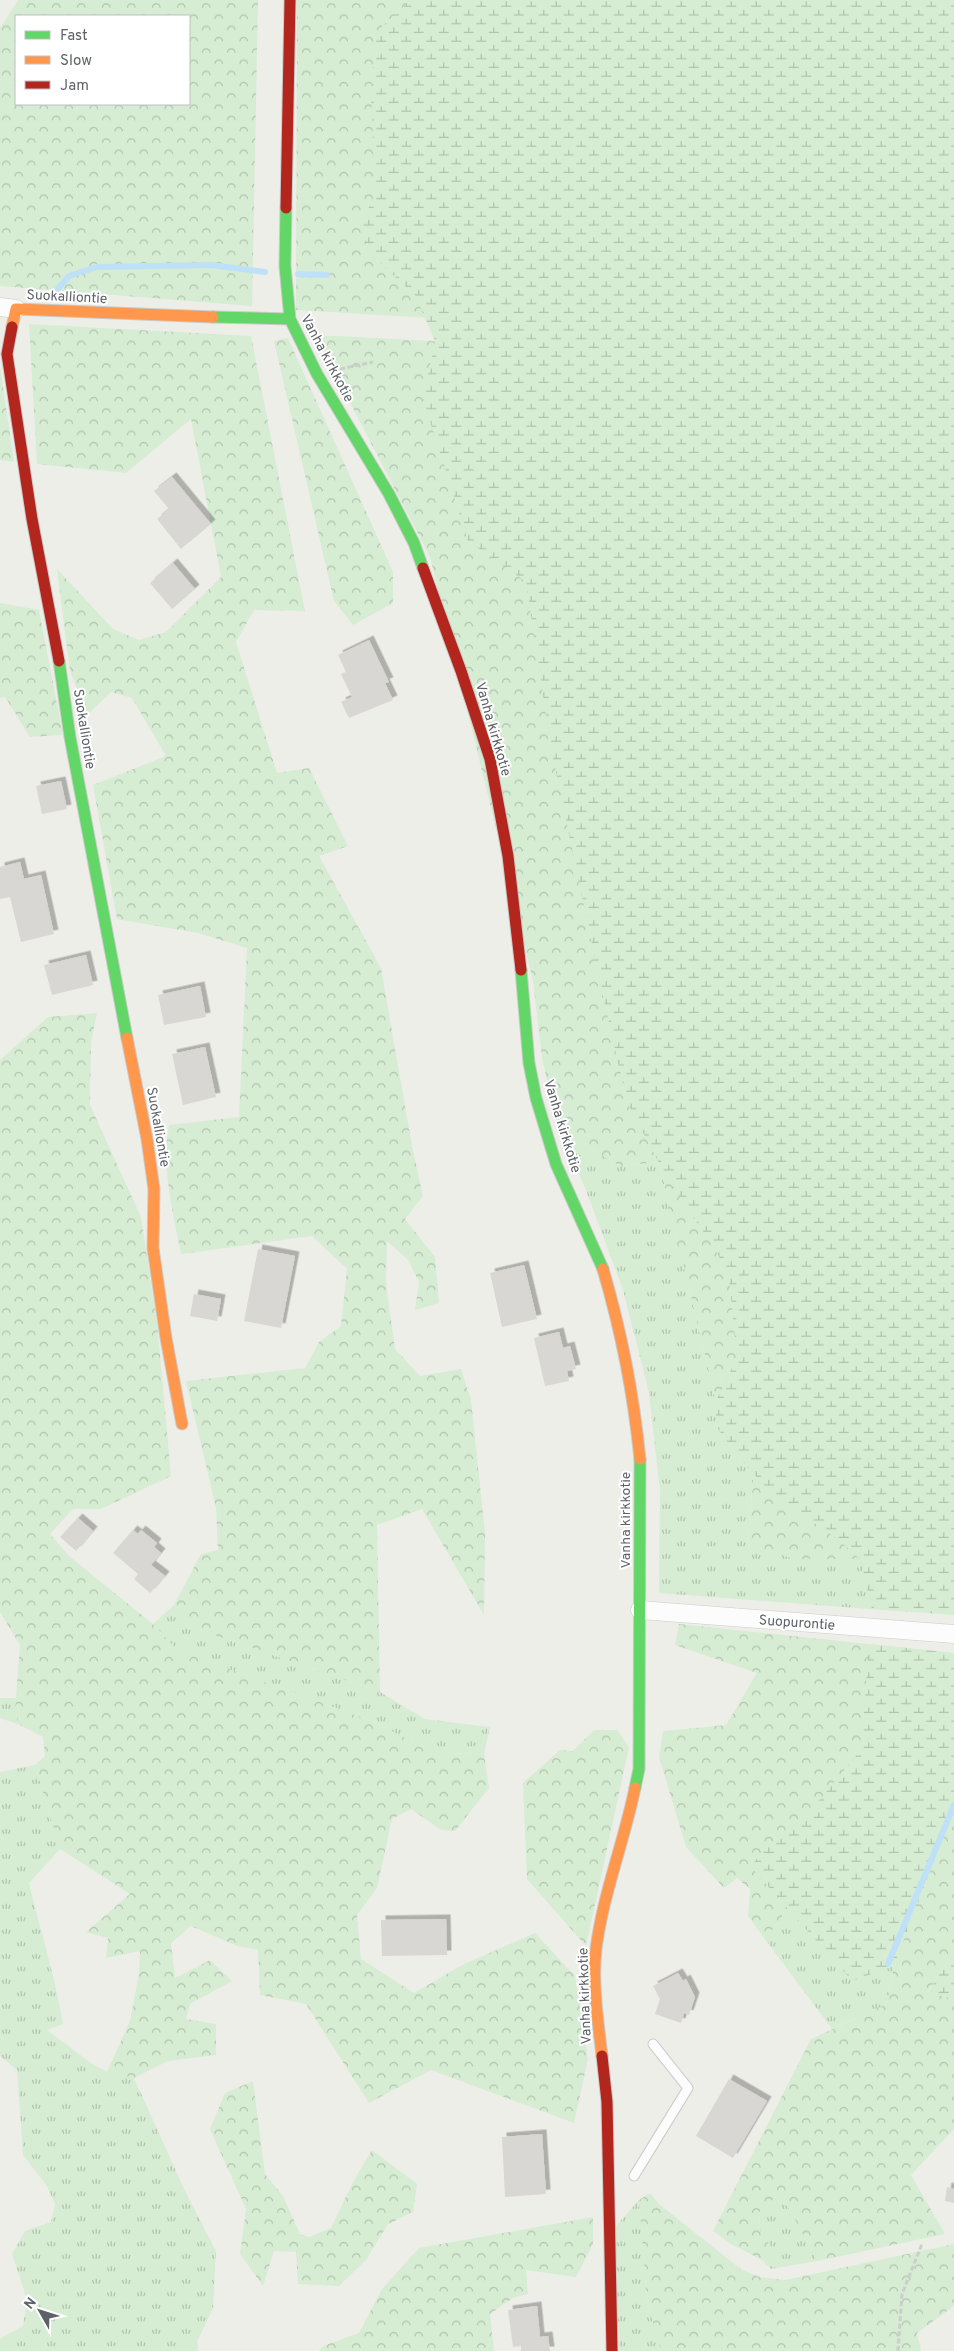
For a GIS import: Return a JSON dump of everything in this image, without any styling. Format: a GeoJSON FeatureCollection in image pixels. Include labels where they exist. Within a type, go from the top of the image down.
{"type":"FeatureCollection","features":[{"type":"Feature","properties":{"kind":"street","name":"Vanha kirkkotie"},"geometry":{"type":"LineString","coordinates":[[290,0],[285,266],[290,319],[317,374],[389,494],[414,543],[461,671],[490,759],[508,856],[526,1010],[529,1063],[536,1098],[556,1164],[601,1261],[621,1331],[634,1398],[640,1467],[639,1769],[632,1807],[603,1911],[596,1950],[597,2012],[607,2102],[612,2351]]}},
{"type":"Feature","properties":{"kind":"street","name":"Suokalliontie"},"geometry":{"type":"LineString","coordinates":[[182,1424],[166,1338],[154,1248],[154,1189],[147,1140],[101,905],[32,519],[7,354],[8,308],[159,316],[290,319]]}},
{"type":"Feature","properties":{"kind":"street","name":"Suopurontie"},"geometry":{"type":"LineString","coordinates":[[640,1610],[954,1634]]}},
{"type":"Feature","properties":{"kind":"lane"},"geometry":{"type":"LineString","coordinates":[[634,2176],[688,2088],[653,2044]]}},
{"type":"Feature","properties":{"kind":"path"},"geometry":{"type":"LineString","coordinates":[[317,374],[373,362]]}},
{"type":"Feature","properties":{"kind":"path"},"geometry":{"type":"LineString","coordinates":[[898,2351],[902,2294],[922,2244]]}},
{"type":"Feature","properties":{"kind":"green space"},"geometry":{"type":"Polygon","coordinates":[[[18,0],[258,0],[252,306],[0,286],[0,28],[18,0]]]}},
{"type":"Feature","properties":{"kind":"green space"},"geometry":{"type":"Polygon","coordinates":[[[297,0],[706,0],[763,338],[296,310],[297,0]]]}},
{"type":"Feature","properties":{"kind":"green space"},"geometry":{"type":"Polygon","coordinates":[[[411,0],[954,0],[954,1615],[872,1609],[860,1559],[836,1538],[773,1495],[735,1453],[716,1426],[716,1401],[737,1358],[729,1277],[715,1249],[668,1180],[627,1102],[551,748],[526,582],[468,541],[423,399],[435,341],[415,295],[368,252],[362,222],[375,194],[371,91],[377,31],[411,0]]]}},
{"type":"Feature","properties":{"kind":"green space"},"geometry":{"type":"Polygon","coordinates":[[[29,324],[251,336],[305,611],[254,610],[236,642],[277,773],[309,768],[348,846],[319,856],[381,968],[412,1146],[423,1196],[405,1219],[435,1257],[439,1303],[415,1310],[419,1282],[408,1260],[387,1241],[386,1283],[395,1349],[420,1376],[461,1369],[471,1400],[485,1533],[484,1615],[422,1509],[377,1525],[380,1692],[194,1628],[174,1605],[201,1554],[218,1550],[216,1508],[186,1381],[305,1368],[319,1342],[341,1326],[347,1269],[312,1236],[181,1254],[167,1174],[166,1157],[169,1125],[239,1117],[247,948],[198,933],[117,919],[93,785],[166,756],[132,698],[111,692],[87,715],[70,671],[57,569],[113,629],[139,640],[166,632],[221,577],[191,419],[126,473],[37,464],[29,324]]]}},
{"type":"Feature","properties":{"kind":"green space"},"geometry":{"type":"Polygon","coordinates":[[[315,335],[435,341],[954,1615],[860,1559],[795,1559],[747,1544],[754,1474],[716,1426],[716,1401],[659,1162],[620,1166],[558,1129],[542,1058],[533,981],[430,557],[315,335]]]}},
{"type":"Feature","properties":{"kind":"green space"},"geometry":{"type":"Polygon","coordinates":[[[288,338],[393,572],[393,603],[353,625],[334,601],[274,341],[288,338]]]}},
{"type":"Feature","properties":{"kind":"green space"},"geometry":{"type":"Polygon","coordinates":[[[0,366],[14,462],[0,460],[0,366]]]}},
{"type":"Feature","properties":{"kind":"green space"},"geometry":{"type":"Polygon","coordinates":[[[0,603],[39,610],[63,735],[30,737],[5,697],[0,698],[0,603]]]}},
{"type":"Feature","properties":{"kind":"green space"},"geometry":{"type":"Polygon","coordinates":[[[97,1013],[91,1043],[90,1105],[141,1217],[157,1322],[171,1476],[101,1509],[73,1509],[50,1534],[69,1556],[153,1624],[177,1650],[369,1720],[436,1753],[484,1754],[489,1788],[455,1831],[441,1830],[411,1809],[392,1819],[377,1888],[357,1915],[361,1959],[414,1993],[464,1964],[535,1933],[575,1976],[588,2059],[574,2123],[431,2070],[369,2103],[306,2004],[260,1995],[258,1950],[237,1946],[191,1926],[171,1943],[175,1978],[210,1960],[232,1981],[190,2004],[186,2019],[216,2024],[216,2055],[168,2061],[134,2078],[107,2072],[130,2021],[139,1973],[140,1951],[106,1958],[108,1938],[86,1932],[130,1894],[60,1849],[35,1765],[45,1756],[43,1737],[20,1725],[15,1711],[20,1645],[0,1612],[0,1060],[48,1017],[97,1013]]]}},
{"type":"Feature","properties":{"kind":"green space"},"geometry":{"type":"Polygon","coordinates":[[[558,1129],[620,1166],[659,1162],[716,1401],[716,1426],[735,1453],[754,1474],[747,1544],[795,1559],[860,1559],[896,1611],[659,1593],[660,1491],[649,1393],[623,1290],[584,1185],[558,1129]]]}},
{"type":"Feature","properties":{"kind":"green space"},"geometry":{"type":"Polygon","coordinates":[[[174,1605],[194,1628],[380,1692],[425,1719],[490,1727],[484,1754],[436,1753],[369,1720],[177,1650],[153,1624],[174,1605]]]}},
{"type":"Feature","properties":{"kind":"green space"},"geometry":{"type":"Polygon","coordinates":[[[679,1624],[954,1653],[794,1887],[777,1928],[761,1934],[748,1916],[750,1889],[737,1878],[724,1888],[686,1847],[659,1757],[663,1731],[726,1725],[757,1673],[675,1645],[679,1624]]]}},
{"type":"Feature","properties":{"kind":"green space"},"geometry":{"type":"Polygon","coordinates":[[[869,1644],[954,1653],[954,1809],[894,1966],[852,1981],[751,1867],[767,1844],[797,1827],[861,1750],[869,1644]]]}},
{"type":"Feature","properties":{"kind":"green space"},"geometry":{"type":"Polygon","coordinates":[[[0,1698],[16,1698],[15,1711],[20,1725],[0,1718],[0,1698]]]}},
{"type":"Feature","properties":{"kind":"green space"},"geometry":{"type":"Polygon","coordinates":[[[594,1730],[617,1730],[629,1747],[586,1946],[527,1879],[523,1783],[560,1750],[573,1751],[594,1730]]]}},
{"type":"Feature","properties":{"kind":"green space"},"geometry":{"type":"Polygon","coordinates":[[[35,1765],[60,1849],[29,1883],[52,1971],[63,2024],[47,2030],[91,2063],[107,2072],[134,2078],[185,2191],[216,2251],[213,2308],[197,2342],[198,2351],[0,2351],[0,2339],[23,2326],[27,2299],[12,2254],[25,2231],[51,2222],[55,2204],[47,2186],[23,2155],[17,2070],[0,2056],[0,1772],[35,1765]]]}},
{"type":"Feature","properties":{"kind":"green space"},"geometry":{"type":"Polygon","coordinates":[[[954,1782],[954,1950],[928,1992],[954,1999],[954,2129],[911,2175],[945,2234],[817,2261],[789,2208],[777,2196],[759,2212],[760,2231],[774,2252],[762,2260],[731,2244],[713,2231],[811,2039],[887,2004],[894,1966],[954,1782]]]}},
{"type":"Feature","properties":{"kind":"green space"},"geometry":{"type":"Polygon","coordinates":[[[786,1906],[852,1980],[894,1966],[887,2004],[832,2029],[761,1934],[777,1928],[786,1906]]]}},
{"type":"Feature","properties":{"kind":"green space"},"geometry":{"type":"Polygon","coordinates":[[[954,1950],[954,1999],[928,1993],[954,1950]]]}},
{"type":"Feature","properties":{"kind":"green space"},"geometry":{"type":"Polygon","coordinates":[[[253,2081],[265,2174],[283,2196],[300,2234],[309,2237],[331,2228],[353,2182],[372,2150],[417,2184],[413,2212],[388,2224],[366,2260],[339,2286],[298,2284],[296,2252],[274,2251],[263,2286],[240,2254],[246,2209],[210,2129],[225,2093],[253,2081]]]}},
{"type":"Feature","properties":{"kind":"green space"},"geometry":{"type":"Polygon","coordinates":[[[650,2193],[659,2204],[742,2270],[760,2277],[785,2280],[954,2244],[954,2306],[917,2333],[921,2351],[661,2351],[647,2301],[639,2200],[650,2193]]]}},
{"type":"Feature","properties":{"kind":"green space"},"geometry":{"type":"Polygon","coordinates":[[[777,2196],[789,2208],[817,2261],[771,2269],[762,2260],[774,2252],[760,2231],[759,2212],[777,2196]]]}},
{"type":"Feature","properties":{"kind":"green space"},"geometry":{"type":"Polygon","coordinates":[[[639,2200],[647,2301],[661,2351],[619,2351],[615,2227],[639,2200]]]}},
{"type":"Feature","properties":{"kind":"green space"},"geometry":{"type":"Polygon","coordinates":[[[593,2217],[593,2244],[576,2277],[526,2270],[528,2294],[513,2298],[490,2314],[494,2351],[319,2351],[323,2346],[359,2333],[382,2289],[419,2248],[593,2217]]]}},
{"type":"Feature","properties":{"kind":"building"},"geometry":{"type":"Polygon","coordinates":[[[172,477],[211,524],[181,549],[157,519],[169,509],[154,491],[172,477]]]}},
{"type":"Feature","properties":{"kind":"building"},"geometry":{"type":"Polygon","coordinates":[[[173,563],[195,589],[172,609],[150,583],[173,563]]]}},
{"type":"Feature","properties":{"kind":"building"},"geometry":{"type":"Polygon","coordinates":[[[369,640],[389,682],[385,683],[393,700],[349,718],[341,702],[352,697],[341,674],[346,672],[338,655],[369,640]]]}},
{"type":"Feature","properties":{"kind":"building"},"geometry":{"type":"Polygon","coordinates":[[[61,781],[67,809],[42,814],[36,786],[61,781]]]}},
{"type":"Feature","properties":{"kind":"building"},"geometry":{"type":"Polygon","coordinates":[[[20,862],[24,879],[41,875],[54,934],[21,942],[10,897],[0,899],[0,867],[20,862]]]}},
{"type":"Feature","properties":{"kind":"building"},"geometry":{"type":"Polygon","coordinates":[[[86,955],[93,985],[52,995],[44,965],[86,955]]]}},
{"type":"Feature","properties":{"kind":"building"},"geometry":{"type":"Polygon","coordinates":[[[200,986],[206,1017],[164,1025],[158,995],[200,986]]]}},
{"type":"Feature","properties":{"kind":"building"},"geometry":{"type":"Polygon","coordinates":[[[205,1047],[216,1097],[183,1105],[172,1054],[205,1047]]]}},
{"type":"Feature","properties":{"kind":"building"},"geometry":{"type":"Polygon","coordinates":[[[258,1249],[295,1256],[281,1328],[244,1321],[258,1249]]]}},
{"type":"Feature","properties":{"kind":"building"},"geometry":{"type":"Polygon","coordinates":[[[524,1265],[537,1319],[502,1327],[490,1273],[524,1265]]]}},
{"type":"Feature","properties":{"kind":"building"},"geometry":{"type":"Polygon","coordinates":[[[194,1294],[221,1299],[217,1321],[190,1316],[194,1294]]]}},
{"type":"Feature","properties":{"kind":"building"},"geometry":{"type":"Polygon","coordinates":[[[559,1332],[563,1348],[570,1346],[576,1369],[567,1371],[569,1381],[545,1386],[534,1338],[559,1332]]]}},
{"type":"Feature","properties":{"kind":"building"},"geometry":{"type":"Polygon","coordinates":[[[78,1518],[93,1531],[76,1551],[60,1537],[78,1518]]]}},
{"type":"Feature","properties":{"kind":"building"},"geometry":{"type":"Polygon","coordinates":[[[133,1530],[138,1534],[141,1530],[157,1543],[154,1547],[161,1553],[151,1565],[165,1576],[150,1593],[134,1579],[138,1574],[113,1553],[133,1530]]]}},
{"type":"Feature","properties":{"kind":"building"},"geometry":{"type":"Polygon","coordinates":[[[446,1919],[447,1955],[382,1956],[381,1920],[446,1919]]]}},
{"type":"Feature","properties":{"kind":"building"},"geometry":{"type":"Polygon","coordinates":[[[678,1973],[683,1981],[686,1979],[695,1997],[689,2015],[684,2013],[681,2023],[655,2014],[660,1999],[653,1986],[678,1973]]]}},
{"type":"Feature","properties":{"kind":"building"},"geometry":{"type":"Polygon","coordinates":[[[729,2079],[767,2101],[733,2158],[696,2136],[729,2079]]]}},
{"type":"Feature","properties":{"kind":"building"},"geometry":{"type":"Polygon","coordinates":[[[542,2134],[546,2194],[505,2197],[502,2137],[542,2134]]]}},
{"type":"Feature","properties":{"kind":"building"},"geometry":{"type":"Polygon","coordinates":[[[947,2187],[954,2189],[954,2203],[945,2201],[947,2187]]]}},
{"type":"Feature","properties":{"kind":"building"},"geometry":{"type":"Polygon","coordinates":[[[537,2306],[540,2337],[548,2336],[550,2351],[521,2351],[521,2346],[513,2347],[508,2310],[537,2306]]]}},
{"type":"Feature","properties":{"kind":"waterway"},"geometry":{"type":"LineString","coordinates":[[55,292],[69,276],[97,267],[211,265],[265,272]]}},
{"type":"Feature","properties":{"kind":"waterway"},"geometry":{"type":"LineString","coordinates":[[298,274],[327,275]]}},
{"type":"Feature","properties":{"kind":"waterway"},"geometry":{"type":"LineString","coordinates":[[888,1964],[954,1805]]}},
{"type":"Feature","properties":{"kind":"traffic: fast"},"geometry":{"type":"LineString","coordinates":[[286,208],[285,266],[290,319],[317,374],[389,494],[414,543],[423,568]]}},
{"type":"Feature","properties":{"kind":"traffic: fast"},"geometry":{"type":"LineString","coordinates":[[213,317],[290,319]]}},
{"type":"Feature","properties":{"kind":"traffic: fast"},"geometry":{"type":"LineString","coordinates":[[59,661],[70,737],[127,1038]]}},
{"type":"Feature","properties":{"kind":"traffic: fast"},"geometry":{"type":"LineString","coordinates":[[521,970],[529,1063],[536,1098],[556,1164],[603,1269]]}},
{"type":"Feature","properties":{"kind":"traffic: fast"},"geometry":{"type":"LineString","coordinates":[[635,1788],[639,1769],[640,1459]]}},
{"type":"Feature","properties":{"kind":"traffic: slow"},"geometry":{"type":"LineString","coordinates":[[12,327],[16,309],[213,317]]}},
{"type":"Feature","properties":{"kind":"traffic: slow"},"geometry":{"type":"LineString","coordinates":[[127,1038],[147,1139],[154,1189],[153,1248],[166,1338],[182,1424]]}},
{"type":"Feature","properties":{"kind":"traffic: slow"},"geometry":{"type":"LineString","coordinates":[[603,1269],[626,1363],[640,1459]]}},
{"type":"Feature","properties":{"kind":"traffic: slow"},"geometry":{"type":"LineString","coordinates":[[602,2056],[595,1989],[596,1949],[604,1908],[635,1788]]}},
{"type":"Feature","properties":{"kind":"traffic: jam"},"geometry":{"type":"LineString","coordinates":[[286,208],[290,0]]}},
{"type":"Feature","properties":{"kind":"traffic: jam"},"geometry":{"type":"LineString","coordinates":[[12,327],[7,354],[32,519],[59,661]]}},
{"type":"Feature","properties":{"kind":"traffic: jam"},"geometry":{"type":"LineString","coordinates":[[423,568],[461,671],[490,759],[508,856],[521,970]]}},
{"type":"Feature","properties":{"kind":"traffic: jam"},"geometry":{"type":"LineString","coordinates":[[602,2056],[607,2102],[612,2351]]}}]}
